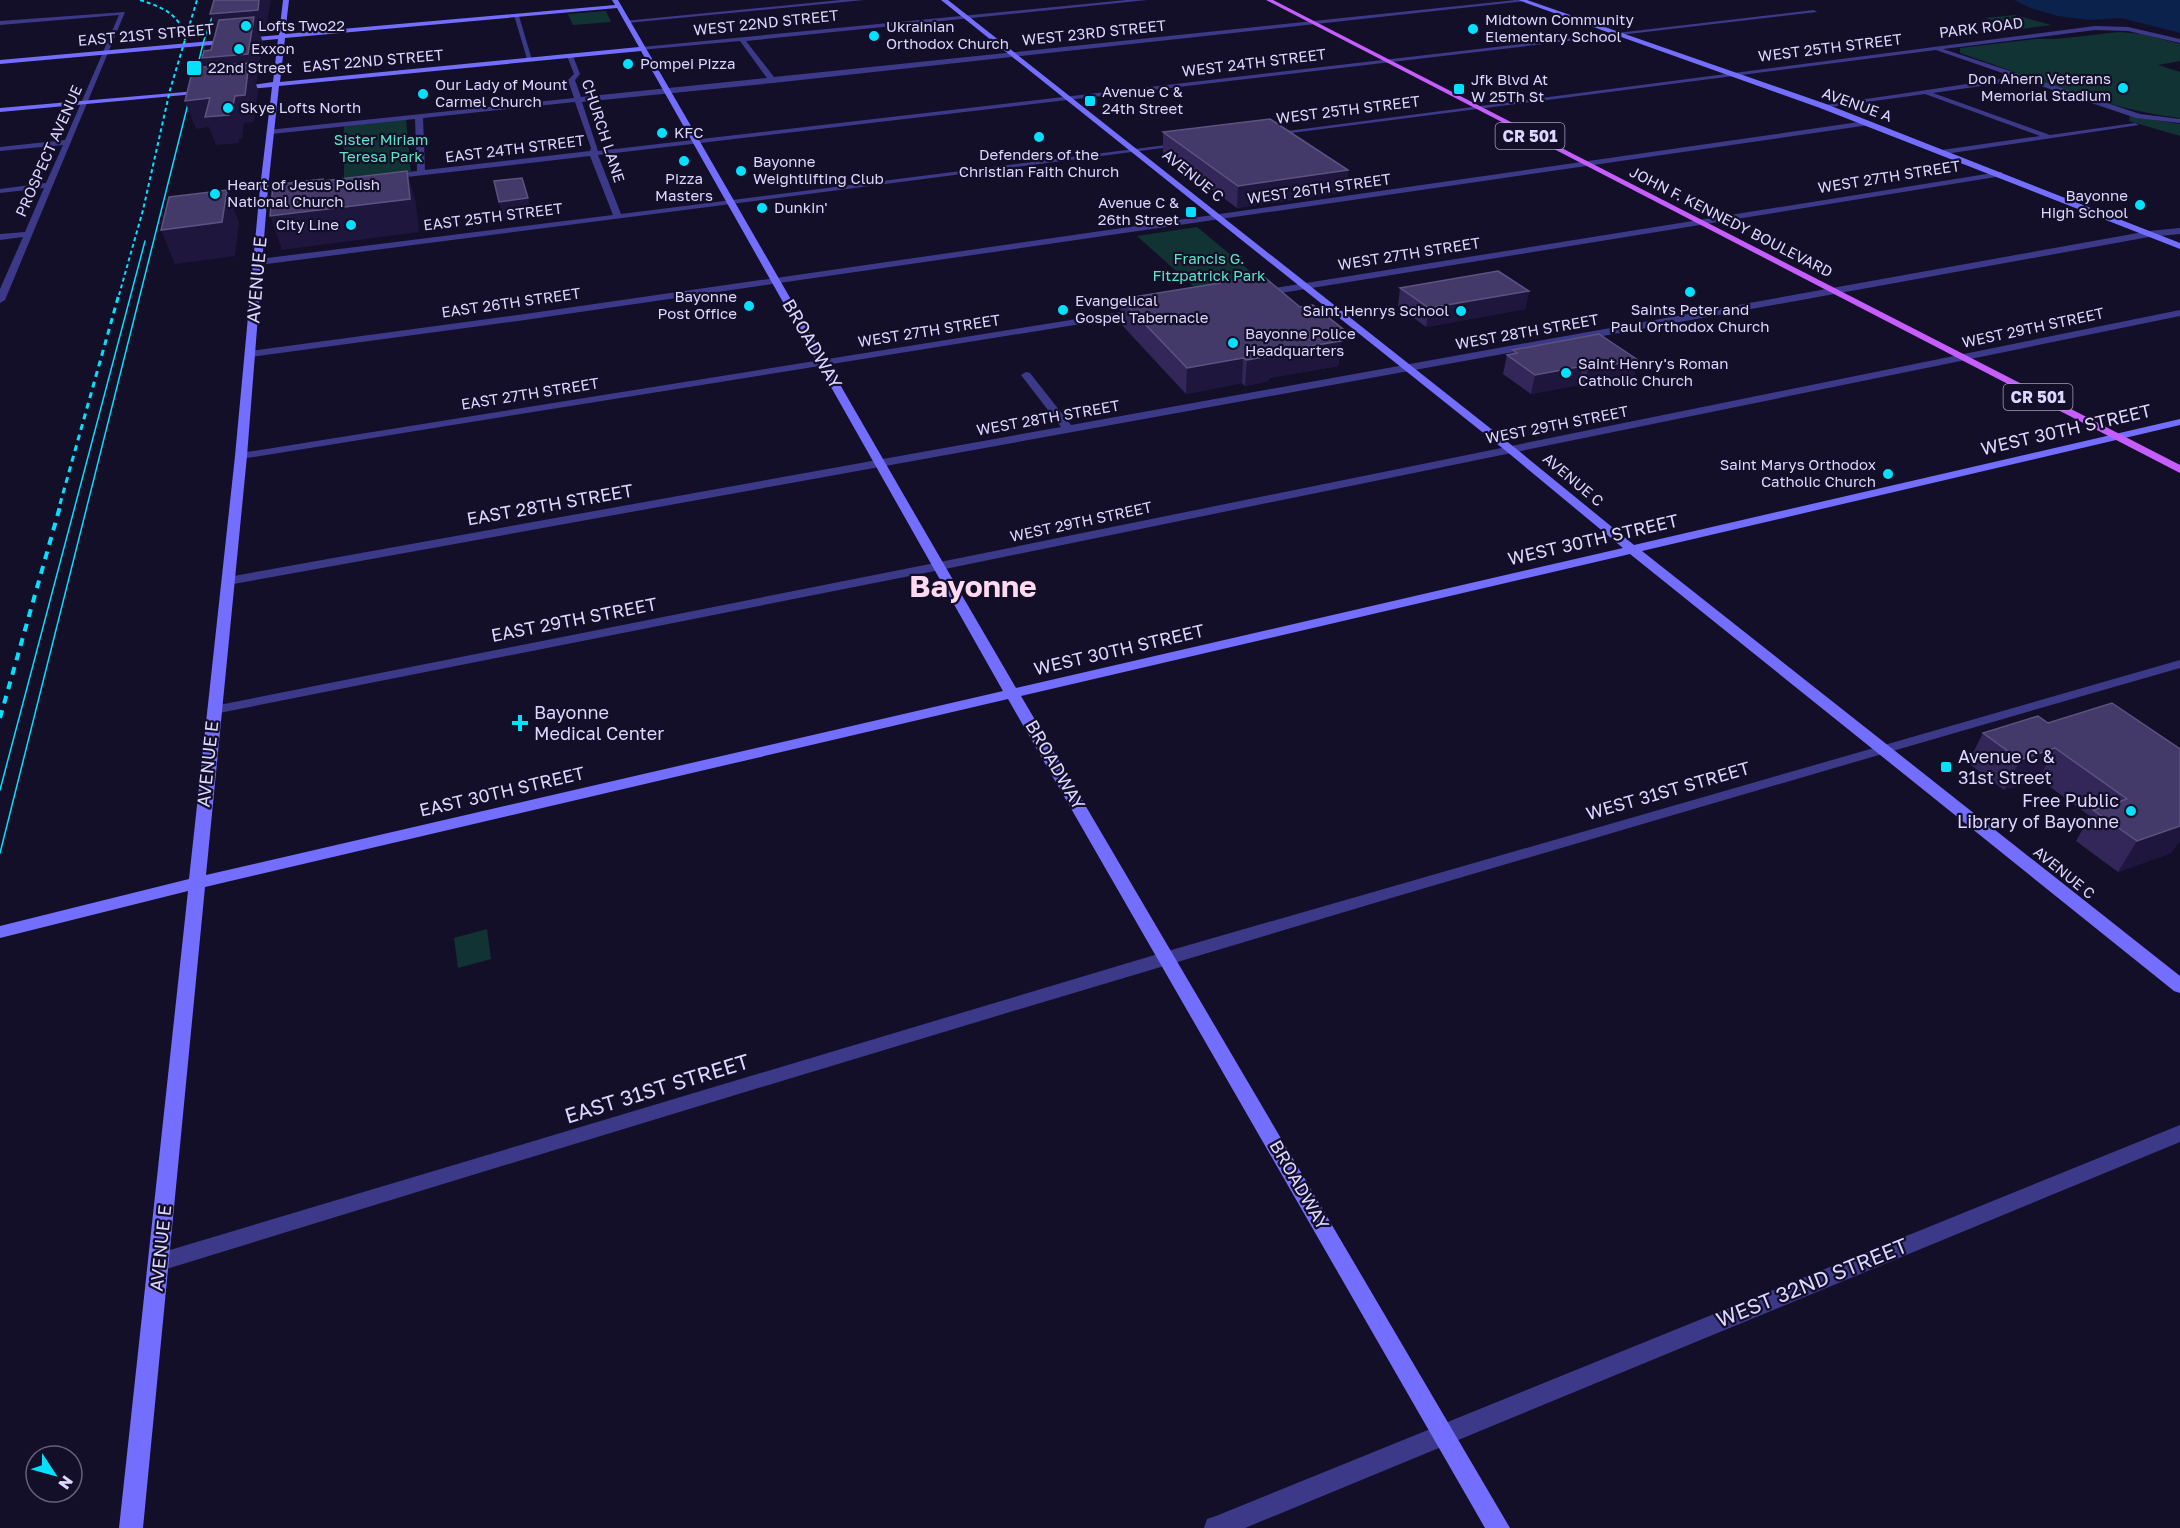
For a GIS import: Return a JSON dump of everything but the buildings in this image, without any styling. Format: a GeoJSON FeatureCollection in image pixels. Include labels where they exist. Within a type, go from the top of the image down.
{"type":"FeatureCollection","features":[{"type":"Feature","properties":{"kind":"main road","name":"JOHN F. KENNEDY BOULEVARD"},"geometry":{"type":"LineString","coordinates":[[1269,0],[1383,61],[2180,470]]}},
{"type":"Feature","properties":{"kind":"street","name":"AVENUE E"},"geometry":{"type":"LineString","coordinates":[[131,1528],[160,1262],[259,262],[269,191],[271,132],[286,0]]}},
{"type":"Feature","properties":{"kind":"street"},"geometry":{"type":"LineString","coordinates":[[627,21],[861,0]]}},
{"type":"Feature","properties":{"kind":"street","name":"AVENUE C"},"geometry":{"type":"LineString","coordinates":[[944,0],[1406,369],[1510,449],[2180,986]]}},
{"type":"Feature","properties":{"kind":"street","name":"WEST 22ND STREET"},"geometry":{"type":"LineString","coordinates":[[642,49],[1144,0]]}},
{"type":"Feature","properties":{"kind":"street","name":"WEST 23RD STREET"},"geometry":{"type":"LineString","coordinates":[[271,132],[773,81],[1522,0]]}},
{"type":"Feature","properties":{"kind":"street","name":"AVENUE A"},"geometry":{"type":"LineString","coordinates":[[1522,0],[1823,106],[2180,246]]}},
{"type":"Feature","properties":{"kind":"street","name":"EAST 21ST STREET"},"geometry":{"type":"LineString","coordinates":[[0,62],[516,16],[616,3]]}},
{"type":"Feature","properties":{"kind":"street","name":"BROADWAY"},"geometry":{"type":"LineString","coordinates":[[616,3],[824,363],[879,464],[1498,1528]]}},
{"type":"Feature","properties":{"kind":"street","name":"WEST 24TH STREET"},"geometry":{"type":"LineString","coordinates":[[697,141],[1814,12]]}},
{"type":"Feature","properties":{"kind":"street","name":"PROSPECT AVENUE"},"geometry":{"type":"LineString","coordinates":[[1,295],[123,13],[4,25]]}},
{"type":"Feature","properties":{"kind":"street"},"geometry":{"type":"LineString","coordinates":[[516,16],[530,60]]}},
{"type":"Feature","properties":{"kind":"street","name":"PARK ROAD"},"geometry":{"type":"LineString","coordinates":[[1934,48],[2109,27],[2150,33],[2180,41]]}},
{"type":"Feature","properties":{"kind":"street"},"geometry":{"type":"LineString","coordinates":[[742,39],[773,81]]}},
{"type":"Feature","properties":{"kind":"street","name":"WEST 25TH STREET"},"geometry":{"type":"LineString","coordinates":[[1256,135],[1934,48]]}},
{"type":"Feature","properties":{"kind":"street","name":"PARK ROAD"},"geometry":{"type":"LineString","coordinates":[[1934,48],[2139,116],[2180,121]]}},
{"type":"Feature","properties":{"kind":"street","name":"EAST 22ND STREET"},"geometry":{"type":"LineString","coordinates":[[230,88],[642,49]]}},
{"type":"Feature","properties":{"kind":"street","name":"CHURCH LANE"},"geometry":{"type":"LineString","coordinates":[[570,56],[577,74],[571,80],[595,148],[593,153],[618,217]]}},
{"type":"Feature","properties":{"kind":"street"},"geometry":{"type":"LineString","coordinates":[[1823,106],[2025,78]]}},
{"type":"Feature","properties":{"kind":"street"},"geometry":{"type":"LineString","coordinates":[[0,110],[219,89]]}},
{"type":"Feature","properties":{"kind":"street"},"geometry":{"type":"LineString","coordinates":[[1926,92],[2050,137]]}},
{"type":"Feature","properties":{"kind":"street"},"geometry":{"type":"LineString","coordinates":[[419,118],[421,173]]}},
{"type":"Feature","properties":{"kind":"street","name":"WEST 26TH STREET"},"geometry":{"type":"LineString","coordinates":[[776,281],[1866,123]]}},
{"type":"Feature","properties":{"kind":"street","name":"WEST 27TH STREET"},"geometry":{"type":"LineString","coordinates":[[1945,152],[2135,125]]}},
{"type":"Feature","properties":{"kind":"street","name":"EAST 24TH STREET"},"geometry":{"type":"LineString","coordinates":[[382,178],[697,141]]}},
{"type":"Feature","properties":{"kind":"street"},"geometry":{"type":"LineString","coordinates":[[0,149],[67,142]]}},
{"type":"Feature","properties":{"kind":"street"},"geometry":{"type":"LineString","coordinates":[[731,203],[1189,144]]}},
{"type":"Feature","properties":{"kind":"street","name":"WEST 27TH STREET"},"geometry":{"type":"LineString","coordinates":[[1256,293],[1999,174]]}},
{"type":"Feature","properties":{"kind":"street"},"geometry":{"type":"LineString","coordinates":[[0,191],[48,185]]}},
{"type":"Feature","properties":{"kind":"street","name":"EAST 25TH STREET"},"geometry":{"type":"LineString","coordinates":[[259,262],[731,203]]}},
{"type":"Feature","properties":{"kind":"street","name":"WEST 28TH STREET"},"geometry":{"type":"LineString","coordinates":[[879,464],[2149,234],[2180,231]]}},
{"type":"Feature","properties":{"kind":"street"},"geometry":{"type":"LineString","coordinates":[[0,237],[26,234]]}},
{"type":"Feature","properties":{"kind":"street","name":"EAST 26TH STREET"},"geometry":{"type":"LineString","coordinates":[[250,354],[776,281]]}},
{"type":"Feature","properties":{"kind":"street","name":"WEST 27TH STREET"},"geometry":{"type":"LineString","coordinates":[[824,363],[1151,310]]}},
{"type":"Feature","properties":{"kind":"street","name":"WEST 29TH STREET"},"geometry":{"type":"LineString","coordinates":[[940,566],[2180,313]]}},
{"type":"Feature","properties":{"kind":"street","name":"EAST 27TH STREET"},"geometry":{"type":"LineString","coordinates":[[241,456],[824,363]]}},
{"type":"Feature","properties":{"kind":"street"},"geometry":{"type":"LineString","coordinates":[[1026,375],[1068,429]]}},
{"type":"Feature","properties":{"kind":"street","name":"WEST 30TH STREET"},"geometry":{"type":"LineString","coordinates":[[1013,693],[2180,422]]}},
{"type":"Feature","properties":{"kind":"street","name":"EAST 28TH STREET"},"geometry":{"type":"LineString","coordinates":[[228,581],[879,464]]}},
{"type":"Feature","properties":{"kind":"street","name":"EAST 29TH STREET"},"geometry":{"type":"LineString","coordinates":[[214,710],[940,566]]}},
{"type":"Feature","properties":{"kind":"street","name":"WEST 31ST STREET"},"geometry":{"type":"LineString","coordinates":[[1167,959],[2180,664]]}},
{"type":"Feature","properties":{"kind":"street","name":"EAST 30TH STREET"},"geometry":{"type":"LineString","coordinates":[[0,932],[196,883],[1013,693]]}},
{"type":"Feature","properties":{"kind":"street","name":"EAST 31ST STREET"},"geometry":{"type":"LineString","coordinates":[[160,1262],[1167,959]]}},
{"type":"Feature","properties":{"kind":"street","name":"WEST 32ND STREET"},"geometry":{"type":"LineString","coordinates":[[1216,1528],[2180,1133]]}},
{"type":"Feature","properties":{"kind":"green space"},"geometry":{"type":"Polygon","coordinates":[[[606,11],[611,22],[573,25],[568,14],[606,11]]]}},
{"type":"Feature","properties":{"kind":"green space"},"geometry":{"type":"Polygon","coordinates":[[[2015,15],[2051,25],[2021,29],[1985,18],[2015,15]]]}},
{"type":"Feature","properties":{"kind":"green space","name":"Don Ahern Veterans Memorial Stadium"},"geometry":{"type":"Polygon","coordinates":[[[2119,32],[2142,34],[2180,44],[2180,61],[2158,65],[2180,72],[2180,118],[2152,114],[2096,100],[1960,53],[1960,48],[2119,32]]]}},
{"type":"Feature","properties":{"kind":"green space"},"geometry":{"type":"Polygon","coordinates":[[[2130,116],[2180,124],[2180,136],[2129,121],[2130,116]]]}},
{"type":"Feature","properties":{"kind":"green space","name":"Sister Miriam Teresa Park"},"geometry":{"type":"Polygon","coordinates":[[[406,119],[411,172],[344,179],[344,125],[406,119]]]}},
{"type":"Feature","properties":{"kind":"green space","name":"Francis G. Fitzpatrick Park"},"geometry":{"type":"Polygon","coordinates":[[[1197,227],[1267,285],[1203,295],[1137,236],[1197,227]]]}},
{"type":"Feature","properties":{"kind":"green space"},"geometry":{"type":"Polygon","coordinates":[[[487,929],[491,959],[458,968],[454,938],[487,929]]]}},
{"type":"Feature","properties":{"kind":"water"},"geometry":{"type":"Polygon","coordinates":[[[2014,0],[2180,0],[2180,33],[2121,18],[2090,20],[2058,16],[2030,8],[2014,0]]]}},
{"type":"Feature","properties":{"kind":"tram line"},"geometry":{"type":"LineString","coordinates":[[0,853],[204,40],[218,0]]}},
{"type":"Feature","properties":{"kind":"tram line"},"geometry":{"type":"LineString","coordinates":[[0,790],[145,241]]}},
{"type":"Feature","properties":{"kind":"railway"},"geometry":{"type":"LineString","coordinates":[[140,0],[170,13],[180,24],[185,40]]}},
{"type":"Feature","properties":{"kind":"railway"},"geometry":{"type":"LineString","coordinates":[[185,40],[197,0]]}},
{"type":"Feature","properties":{"kind":"railway"},"geometry":{"type":"LineString","coordinates":[[119,295],[143,210],[170,90],[185,40]]}},
{"type":"Feature","properties":{"kind":"railway"},"geometry":{"type":"LineString","coordinates":[[60,504],[119,294]]}},
{"type":"Feature","properties":{"kind":"railway"},"geometry":{"type":"LineString","coordinates":[[0,718],[61,503]]}},
{"type":"Feature","properties":{"kind":"place","name":"Lofts Two22"},"geometry":{"type":"Point","coordinates":[246,26]}},
{"type":"Feature","properties":{"kind":"place","name":"Midtown Community Elementary School"},"geometry":{"type":"Point","coordinates":[1473,29]}},
{"type":"Feature","properties":{"kind":"place","name":"Ukrainian Orthodox Church"},"geometry":{"type":"Point","coordinates":[874,36]}},
{"type":"Feature","properties":{"kind":"place","name":"Exxon"},"geometry":{"type":"Point","coordinates":[239,49]}},
{"type":"Feature","properties":{"kind":"place","name":"Pompei Pizza"},"geometry":{"type":"Point","coordinates":[628,64]}},
{"type":"Feature","properties":{"kind":"place","name":"22nd Street"},"geometry":{"type":"Point","coordinates":[194,68]}},
{"type":"Feature","properties":{"kind":"place","name":"Don Ahern Veterans Memorial Stadium"},"geometry":{"type":"Point","coordinates":[2123,88]}},
{"type":"Feature","properties":{"kind":"place","name":"Jfk Blvd At W 25Th St"},"geometry":{"type":"Point","coordinates":[1459,89]}},
{"type":"Feature","properties":{"kind":"place","name":"Our Lady of Mount Carmel Church"},"geometry":{"type":"Point","coordinates":[423,94]}},
{"type":"Feature","properties":{"kind":"place","name":"Avenue C & 24th Street"},"geometry":{"type":"Point","coordinates":[1090,101]}},
{"type":"Feature","properties":{"kind":"place","name":"Skye Lofts North"},"geometry":{"type":"Point","coordinates":[228,108]}},
{"type":"Feature","properties":{"kind":"place","name":"KFC"},"geometry":{"type":"Point","coordinates":[662,133]}},
{"type":"Feature","properties":{"kind":"place","name":"Defenders of the Christian Faith Church"},"geometry":{"type":"Point","coordinates":[1039,137]}},
{"type":"Feature","properties":{"kind":"place","name":"Pizza Masters"},"geometry":{"type":"Point","coordinates":[684,161]}},
{"type":"Feature","properties":{"kind":"place","name":"Bayonne Weightlifting Club"},"geometry":{"type":"Point","coordinates":[741,171]}},
{"type":"Feature","properties":{"kind":"place","name":"Heart of Jesus Polish National Church"},"geometry":{"type":"Point","coordinates":[215,194]}},
{"type":"Feature","properties":{"kind":"place","name":"Bayonne High School"},"geometry":{"type":"Point","coordinates":[2140,205]}},
{"type":"Feature","properties":{"kind":"place","name":"Dunkin'"},"geometry":{"type":"Point","coordinates":[762,208]}},
{"type":"Feature","properties":{"kind":"place","name":"Avenue C & 26th Street"},"geometry":{"type":"Point","coordinates":[1191,212]}},
{"type":"Feature","properties":{"kind":"place","name":"City Line"},"geometry":{"type":"Point","coordinates":[351,225]}},
{"type":"Feature","properties":{"kind":"place","name":"Saints Peter and Paul Orthodox Church"},"geometry":{"type":"Point","coordinates":[1690,292]}},
{"type":"Feature","properties":{"kind":"place","name":"Bayonne Post Office"},"geometry":{"type":"Point","coordinates":[749,306]}},
{"type":"Feature","properties":{"kind":"place","name":"Evangelical Gospel Tabernacle"},"geometry":{"type":"Point","coordinates":[1063,310]}},
{"type":"Feature","properties":{"kind":"place","name":"Saint Henrys School"},"geometry":{"type":"Point","coordinates":[1461,311]}},
{"type":"Feature","properties":{"kind":"place","name":"Bayonne Police Headquarters"},"geometry":{"type":"Point","coordinates":[1233,343]}},
{"type":"Feature","properties":{"kind":"place","name":"Saint Henry's Roman Catholic Church"},"geometry":{"type":"Point","coordinates":[1566,373]}},
{"type":"Feature","properties":{"kind":"place","name":"Saint Marys Orthodox Catholic Church"},"geometry":{"type":"Point","coordinates":[1888,474]}},
{"type":"Feature","properties":{"kind":"place","name":"Bayonne Medical Center"},"geometry":{"type":"Point","coordinates":[520,723]}},
{"type":"Feature","properties":{"kind":"place","name":"Avenue C & 31st Street"},"geometry":{"type":"Point","coordinates":[1946,767]}},
{"type":"Feature","properties":{"kind":"place","name":"Free Public Library of Bayonne"},"geometry":{"type":"Point","coordinates":[2131,811]}},
{"type":"Feature","properties":{"kind":"district","name":"Bayonne"},"geometry":{"type":"Point","coordinates":[973,587]}}]}
